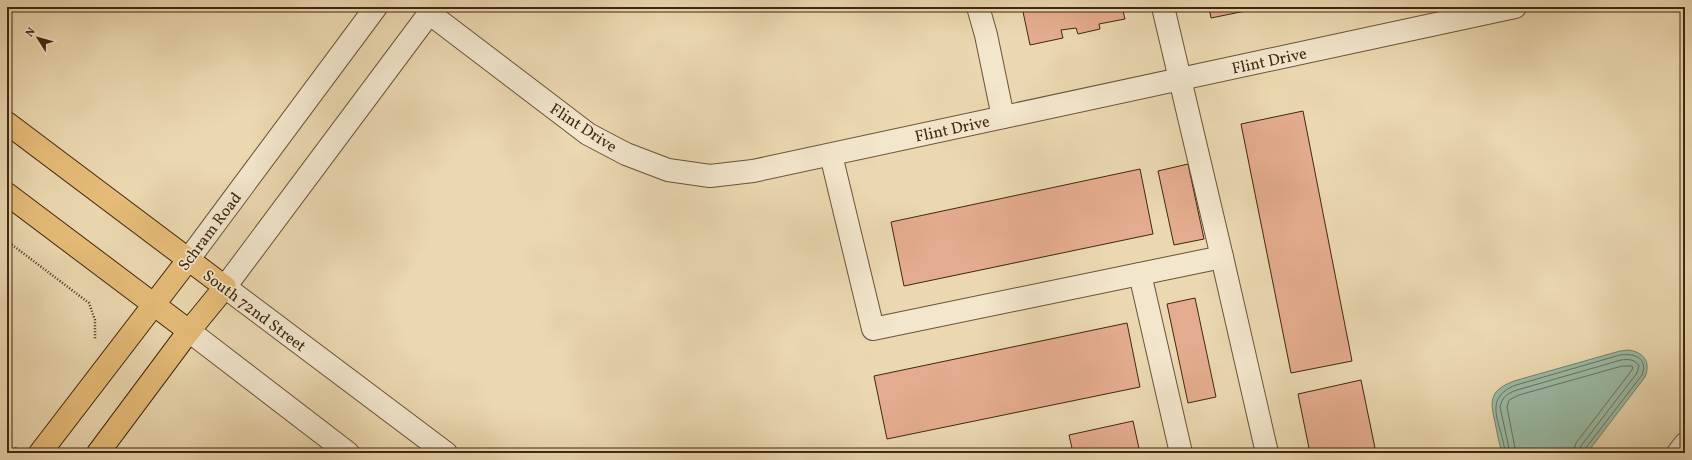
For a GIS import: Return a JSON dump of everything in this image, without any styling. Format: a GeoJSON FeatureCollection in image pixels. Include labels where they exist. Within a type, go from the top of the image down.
{"type":"FeatureCollection","features":[{"type":"Feature","properties":{"kind":"main road","name":"South 72nd Street"},"geometry":{"type":"LineString","coordinates":[[7,123],[225,287]]}},
{"type":"Feature","properties":{"kind":"main road"},"geometry":{"type":"LineString","coordinates":[[7,194],[190,331]]}},
{"type":"Feature","properties":{"kind":"main road","name":"Schram Road"},"geometry":{"type":"LineString","coordinates":[[40,453],[188,260]]}},
{"type":"Feature","properties":{"kind":"main road"},"geometry":{"type":"LineString","coordinates":[[98,453],[225,287]]}},
{"type":"Feature","properties":{"kind":"street","name":"Schram Road"},"geometry":{"type":"LineString","coordinates":[[188,260],[376,7]]}},
{"type":"Feature","properties":{"kind":"street"},"geometry":{"type":"LineString","coordinates":[[978,7],[1003,117]]}},
{"type":"Feature","properties":{"kind":"street"},"geometry":{"type":"LineString","coordinates":[[1164,7],[1267,453]]}},
{"type":"Feature","properties":{"kind":"street","name":"Flint Drive"},"geometry":{"type":"LineString","coordinates":[[432,10],[588,134],[626,154],[668,170],[710,176],[753,171],[830,155],[1515,7]]}},
{"type":"Feature","properties":{"kind":"street"},"geometry":{"type":"LineString","coordinates":[[225,287],[432,10]]}},
{"type":"Feature","properties":{"kind":"street"},"geometry":{"type":"LineString","coordinates":[[830,155],[873,329],[1222,257]]}},
{"type":"Feature","properties":{"kind":"street"},"geometry":{"type":"LineString","coordinates":[[1140,274],[1181,453]]}},
{"type":"Feature","properties":{"kind":"street","name":"South 72nd Street"},"geometry":{"type":"LineString","coordinates":[[225,287],[446,453]]}},
{"type":"Feature","properties":{"kind":"street"},"geometry":{"type":"LineString","coordinates":[[190,331],[348,453]]}},
{"type":"Feature","properties":{"kind":"street"},"geometry":{"type":"LineString","coordinates":[[1678,453],[1685,444]]}},
{"type":"Feature","properties":{"kind":"path"},"geometry":{"type":"LineString","coordinates":[[7,241],[89,303],[95,320],[96,339]]}},
{"type":"Feature","properties":{"kind":"water"},"geometry":{"type":"Polygon","coordinates":[[[1628,350],[1642,355],[1646,362],[1647,372],[1645,377],[1587,453],[1502,453],[1492,407],[1494,396],[1500,388],[1514,381],[1628,350]]]}},
{"type":"Feature","properties":{"kind":"building"},"geometry":{"type":"Polygon","coordinates":[[[1022,7],[1122,7],[1125,19],[1099,24],[1100,29],[1078,34],[1076,28],[1061,30],[1063,38],[1030,45],[1022,7]]]}},
{"type":"Feature","properties":{"kind":"building"},"geometry":{"type":"Polygon","coordinates":[[[1209,7],[1265,7],[1211,18],[1209,7]]]}},
{"type":"Feature","properties":{"kind":"building"},"geometry":{"type":"Polygon","coordinates":[[[1303,111],[1352,361],[1291,373],[1241,124],[1303,111]]]}},
{"type":"Feature","properties":{"kind":"building"},"geometry":{"type":"Polygon","coordinates":[[[1188,164],[1204,239],[1174,245],[1158,171],[1188,164]]]}},
{"type":"Feature","properties":{"kind":"building"},"geometry":{"type":"Polygon","coordinates":[[[1140,169],[1153,234],[904,286],[891,222],[1140,169]]]}},
{"type":"Feature","properties":{"kind":"building"},"geometry":{"type":"Polygon","coordinates":[[[1195,298],[1216,397],[1188,403],[1167,304],[1195,298]]]}},
{"type":"Feature","properties":{"kind":"building"},"geometry":{"type":"Polygon","coordinates":[[[1127,323],[1140,387],[887,439],[874,376],[1127,323]]]}},
{"type":"Feature","properties":{"kind":"building"},"geometry":{"type":"Polygon","coordinates":[[[1361,380],[1376,453],[1310,453],[1298,394],[1361,380]]]}},
{"type":"Feature","properties":{"kind":"building"},"geometry":{"type":"Polygon","coordinates":[[[1133,421],[1140,453],[1073,453],[1069,435],[1133,421]]]}}]}
